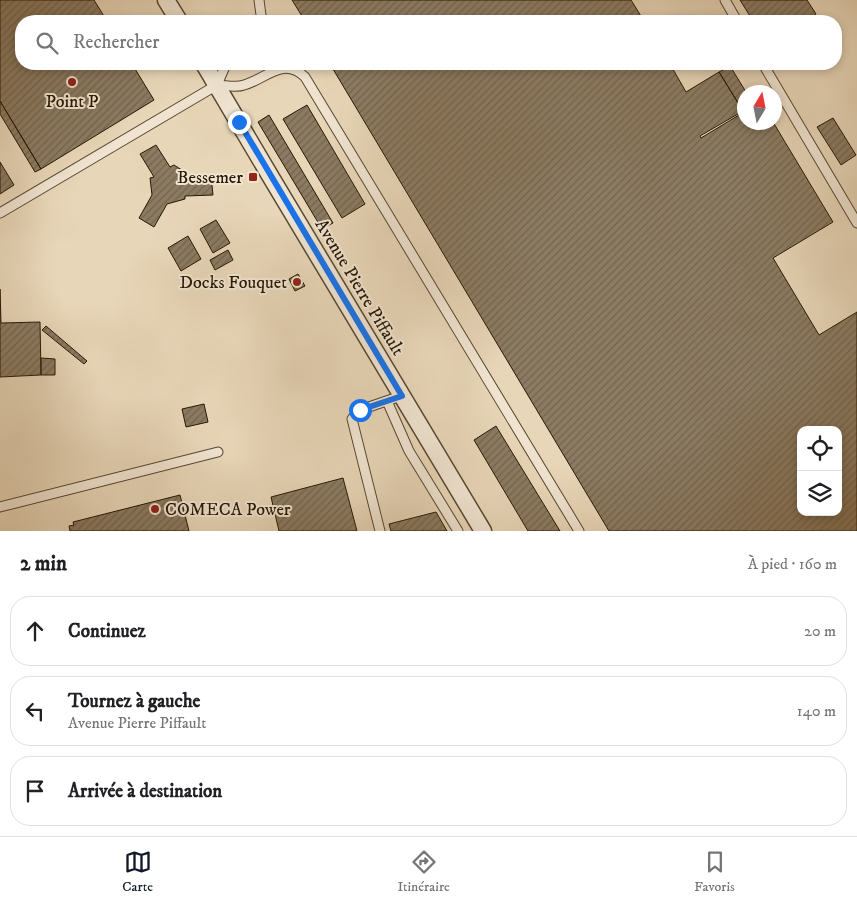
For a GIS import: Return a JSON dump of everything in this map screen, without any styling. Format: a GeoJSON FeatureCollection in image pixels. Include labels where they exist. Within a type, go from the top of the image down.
{"type":"FeatureCollection","features":[{"type":"Feature","properties":{"kind":"street"},"geometry":{"type":"LineString","coordinates":[[166,0],[175,15]]}},
{"type":"Feature","properties":{"kind":"street","name":"Avenue Pierre Piffault"},"geometry":{"type":"LineString","coordinates":[[208,70],[394,398],[483,531]]}},
{"type":"Feature","properties":{"kind":"lane"},"geometry":{"type":"LineString","coordinates":[[259,0],[261,15]]}},
{"type":"Feature","properties":{"kind":"lane"},"geometry":{"type":"LineString","coordinates":[[725,0],[734,15]]}},
{"type":"Feature","properties":{"kind":"lane"},"geometry":{"type":"LineString","coordinates":[[217,85],[223,70]]}},
{"type":"Feature","properties":{"kind":"lane"},"geometry":{"type":"LineString","coordinates":[[0,213],[217,85],[243,86],[276,70]]}},
{"type":"Feature","properties":{"kind":"lane"},"geometry":{"type":"LineString","coordinates":[[295,70],[305,77],[579,531]]}},
{"type":"Feature","properties":{"kind":"lane"},"geometry":{"type":"LineString","coordinates":[[767,70],[857,223]]}},
{"type":"Feature","properties":{"kind":"lane"},"geometry":{"type":"LineString","coordinates":[[380,531],[352,419],[360,410],[394,398],[409,451],[458,531]]}},
{"type":"Feature","properties":{"kind":"lane"},"geometry":{"type":"LineString","coordinates":[[0,507],[218,452]]}},
{"type":"Feature","properties":{"kind":"building","name":"Point P"},"geometry":{"type":"Polygon","coordinates":[[[0,0],[94,0],[103,15],[15,15],[15,70],[136,70],[154,100],[41,169],[0,101],[0,0]]]}},
{"type":"Feature","properties":{"kind":"building"},"geometry":{"type":"Polygon","coordinates":[[[292,0],[631,0],[640,15],[301,15],[292,0]]]}},
{"type":"Feature","properties":{"kind":"building"},"geometry":{"type":"Polygon","coordinates":[[[740,0],[807,0],[816,14],[814,15],[749,15],[740,0]]]}},
{"type":"Feature","properties":{"kind":"building"},"geometry":{"type":"Polygon","coordinates":[[[334,70],[673,70],[686,92],[719,72],[737,101],[737,114],[700,136],[701,138],[737,116],[737,130],[778,130],[833,222],[773,258],[819,335],[857,312],[857,531],[609,531],[334,70]]]}},
{"type":"Feature","properties":{"kind":"building"},"geometry":{"type":"Polygon","coordinates":[[[723,70],[732,70],[742,85],[737,85],[737,101],[719,72],[723,70]]]}},
{"type":"Feature","properties":{"kind":"building"},"geometry":{"type":"Polygon","coordinates":[[[0,101],[41,169],[35,172],[0,114],[0,101]]]}},
{"type":"Feature","properties":{"kind":"building"},"geometry":{"type":"Polygon","coordinates":[[[307,105],[365,204],[342,218],[283,119],[307,105]]]}},
{"type":"Feature","properties":{"kind":"building"},"geometry":{"type":"Polygon","coordinates":[[[269,115],[333,223],[322,229],[258,122],[269,115]]]}},
{"type":"Feature","properties":{"kind":"building"},"geometry":{"type":"Polygon","coordinates":[[[833,118],[856,155],[841,165],[817,127],[833,118]]]}},
{"type":"Feature","properties":{"kind":"building"},"geometry":{"type":"Polygon","coordinates":[[[156,145],[170,167],[174,165],[185,172],[186,176],[211,176],[213,195],[185,196],[185,199],[167,204],[154,227],[139,218],[152,195],[150,178],[154,177],[140,154],[156,145]]]}},
{"type":"Feature","properties":{"kind":"building"},"geometry":{"type":"Polygon","coordinates":[[[0,162],[14,185],[0,194],[0,162]]]}},
{"type":"Feature","properties":{"kind":"building"},"geometry":{"type":"Polygon","coordinates":[[[216,220],[230,243],[213,253],[200,229],[216,220]]]}},
{"type":"Feature","properties":{"kind":"building"},"geometry":{"type":"Polygon","coordinates":[[[188,236],[201,259],[181,271],[168,248],[188,236]]]}},
{"type":"Feature","properties":{"kind":"building"},"geometry":{"type":"Polygon","coordinates":[[[228,250],[233,260],[215,270],[210,260],[228,250]]]}},
{"type":"Feature","properties":{"kind":"building","name":"Docks Fouquet"},"geometry":{"type":"Polygon","coordinates":[[[298,274],[305,286],[295,291],[289,279],[298,274]]]}},
{"type":"Feature","properties":{"kind":"building"},"geometry":{"type":"Polygon","coordinates":[[[0,289],[1,323],[40,322],[41,375],[0,377],[0,289]]]}},
{"type":"Feature","properties":{"kind":"building"},"geometry":{"type":"Polygon","coordinates":[[[46,326],[87,361],[84,364],[42,330],[46,326]]]}},
{"type":"Feature","properties":{"kind":"building"},"geometry":{"type":"Polygon","coordinates":[[[41,358],[55,359],[55,375],[41,375],[41,358]]]}},
{"type":"Feature","properties":{"kind":"building"},"geometry":{"type":"Polygon","coordinates":[[[204,404],[208,422],[186,427],[182,409],[204,404]]]}},
{"type":"Feature","properties":{"kind":"building"},"geometry":{"type":"Polygon","coordinates":[[[496,426],[560,531],[528,531],[474,440],[496,426]]]}},
{"type":"Feature","properties":{"kind":"building"},"geometry":{"type":"Polygon","coordinates":[[[343,478],[357,531],[279,531],[271,497],[343,478]]]}},
{"type":"Feature","properties":{"kind":"building","name":"COMECA Power"},"geometry":{"type":"Polygon","coordinates":[[[180,495],[189,531],[70,531],[69,526],[74,525],[73,522],[180,495]]]}},
{"type":"Feature","properties":{"kind":"building"},"geometry":{"type":"Polygon","coordinates":[[[436,512],[447,531],[391,531],[389,524],[436,512]]]}},
{"type":"Feature","properties":{"kind":"place","name":"Point P"},"geometry":{"type":"Point","coordinates":[72,82]}},
{"type":"Feature","properties":{"kind":"place","name":"Bessemer"},"geometry":{"type":"Point","coordinates":[253,177]}},
{"type":"Feature","properties":{"kind":"place","name":"Docks Fouquet"},"geometry":{"type":"Point","coordinates":[297,282]}},
{"type":"Feature","properties":{"kind":"place","name":"COMECA Power"},"geometry":{"type":"Point","coordinates":[155,509]}},
{"type":"Feature","properties":{"kind":"route"},"geometry":{"type":"LineString","coordinates":[[239,122],[402,396],[360,410]]}}]}
